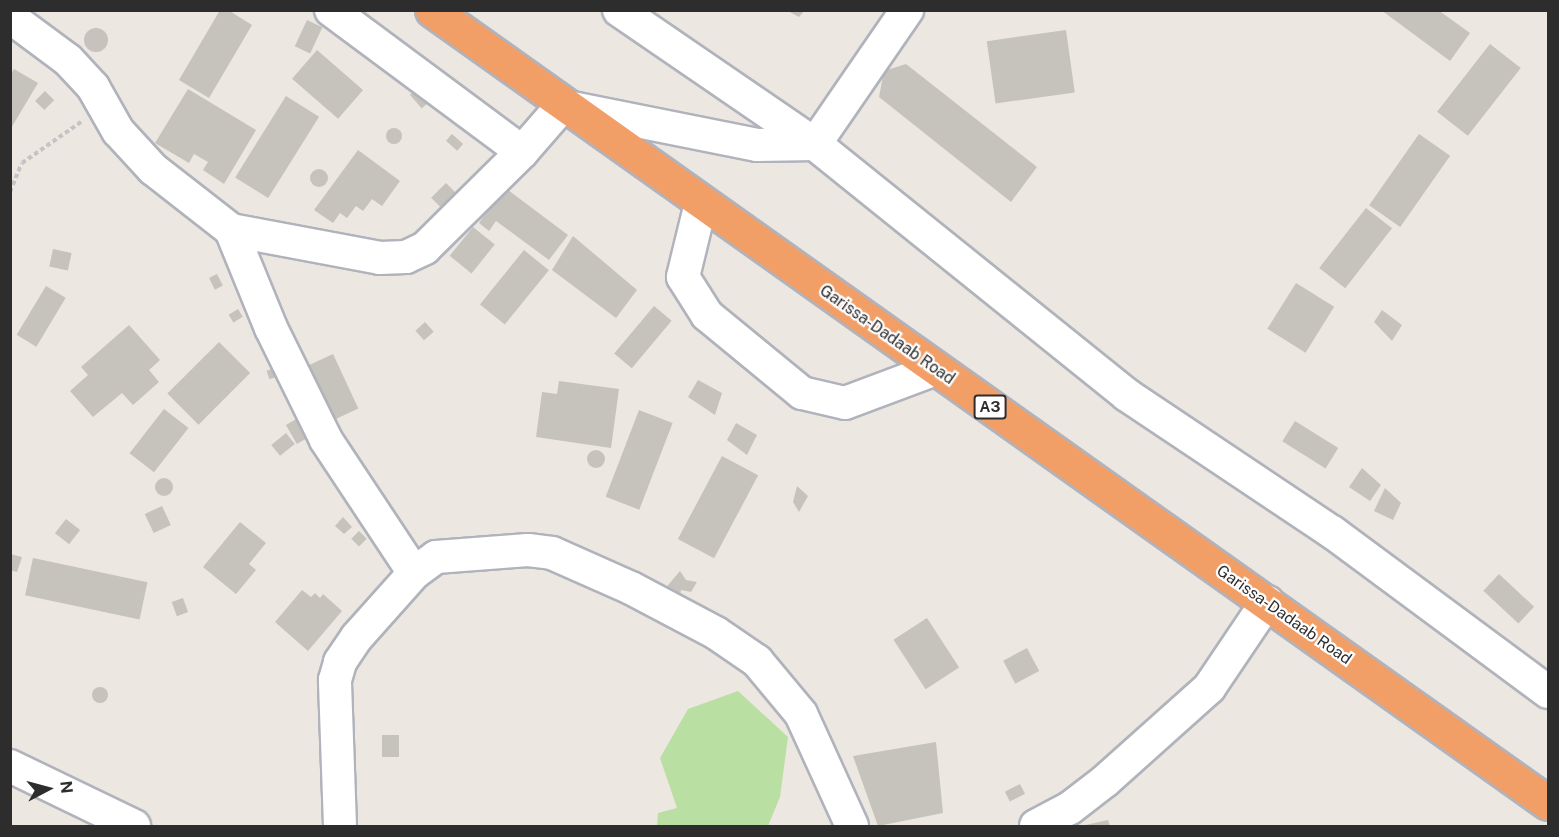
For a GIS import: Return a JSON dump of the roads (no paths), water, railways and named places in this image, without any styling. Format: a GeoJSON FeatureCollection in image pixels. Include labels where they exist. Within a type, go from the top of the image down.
{"type":"FeatureCollection","features":[{"type":"Feature","properties":{"kind":"highway","name":"Garissa-Dadaab Road"},"geometry":{"type":"LineString","coordinates":[[432,10],[562,106],[1267,602],[1548,803]]}},
{"type":"Feature","properties":{"kind":"street"},"geometry":{"type":"LineString","coordinates":[[331,10],[522,152]]}},
{"type":"Feature","properties":{"kind":"street"},"geometry":{"type":"LineString","coordinates":[[619,10],[815,144],[1127,395],[1332,532],[1548,692]]}},
{"type":"Feature","properties":{"kind":"street"},"geometry":{"type":"LineString","coordinates":[[815,144],[907,10]]}},
{"type":"Feature","properties":{"kind":"street"},"geometry":{"type":"LineString","coordinates":[[10,17],[68,60],[104,106],[118,131],[153,169],[231,230],[344,253],[406,257],[425,248],[522,152],[562,106],[757,145],[815,144]]}},
{"type":"Feature","properties":{"kind":"street"},"geometry":{"type":"LineString","coordinates":[[701,203],[683,277],[706,315],[802,393],[845,403],[936,369]]}},
{"type":"Feature","properties":{"kind":"street"},"geometry":{"type":"LineString","coordinates":[[231,230],[271,328],[326,440],[414,573]]}},
{"type":"Feature","properties":{"kind":"street"},"geometry":{"type":"LineString","coordinates":[[340,826],[334,680],[340,662],[357,637],[414,573],[436,557],[505,551],[552,553],[631,588],[716,633],[757,661],[801,714],[852,826]]}},
{"type":"Feature","properties":{"kind":"street"},"geometry":{"type":"LineString","coordinates":[[1036,826],[1070,808],[1105,781],[1209,688],[1267,602]]}},
{"type":"Feature","properties":{"kind":"street"},"geometry":{"type":"LineString","coordinates":[[10,766],[134,826]]}}]}
